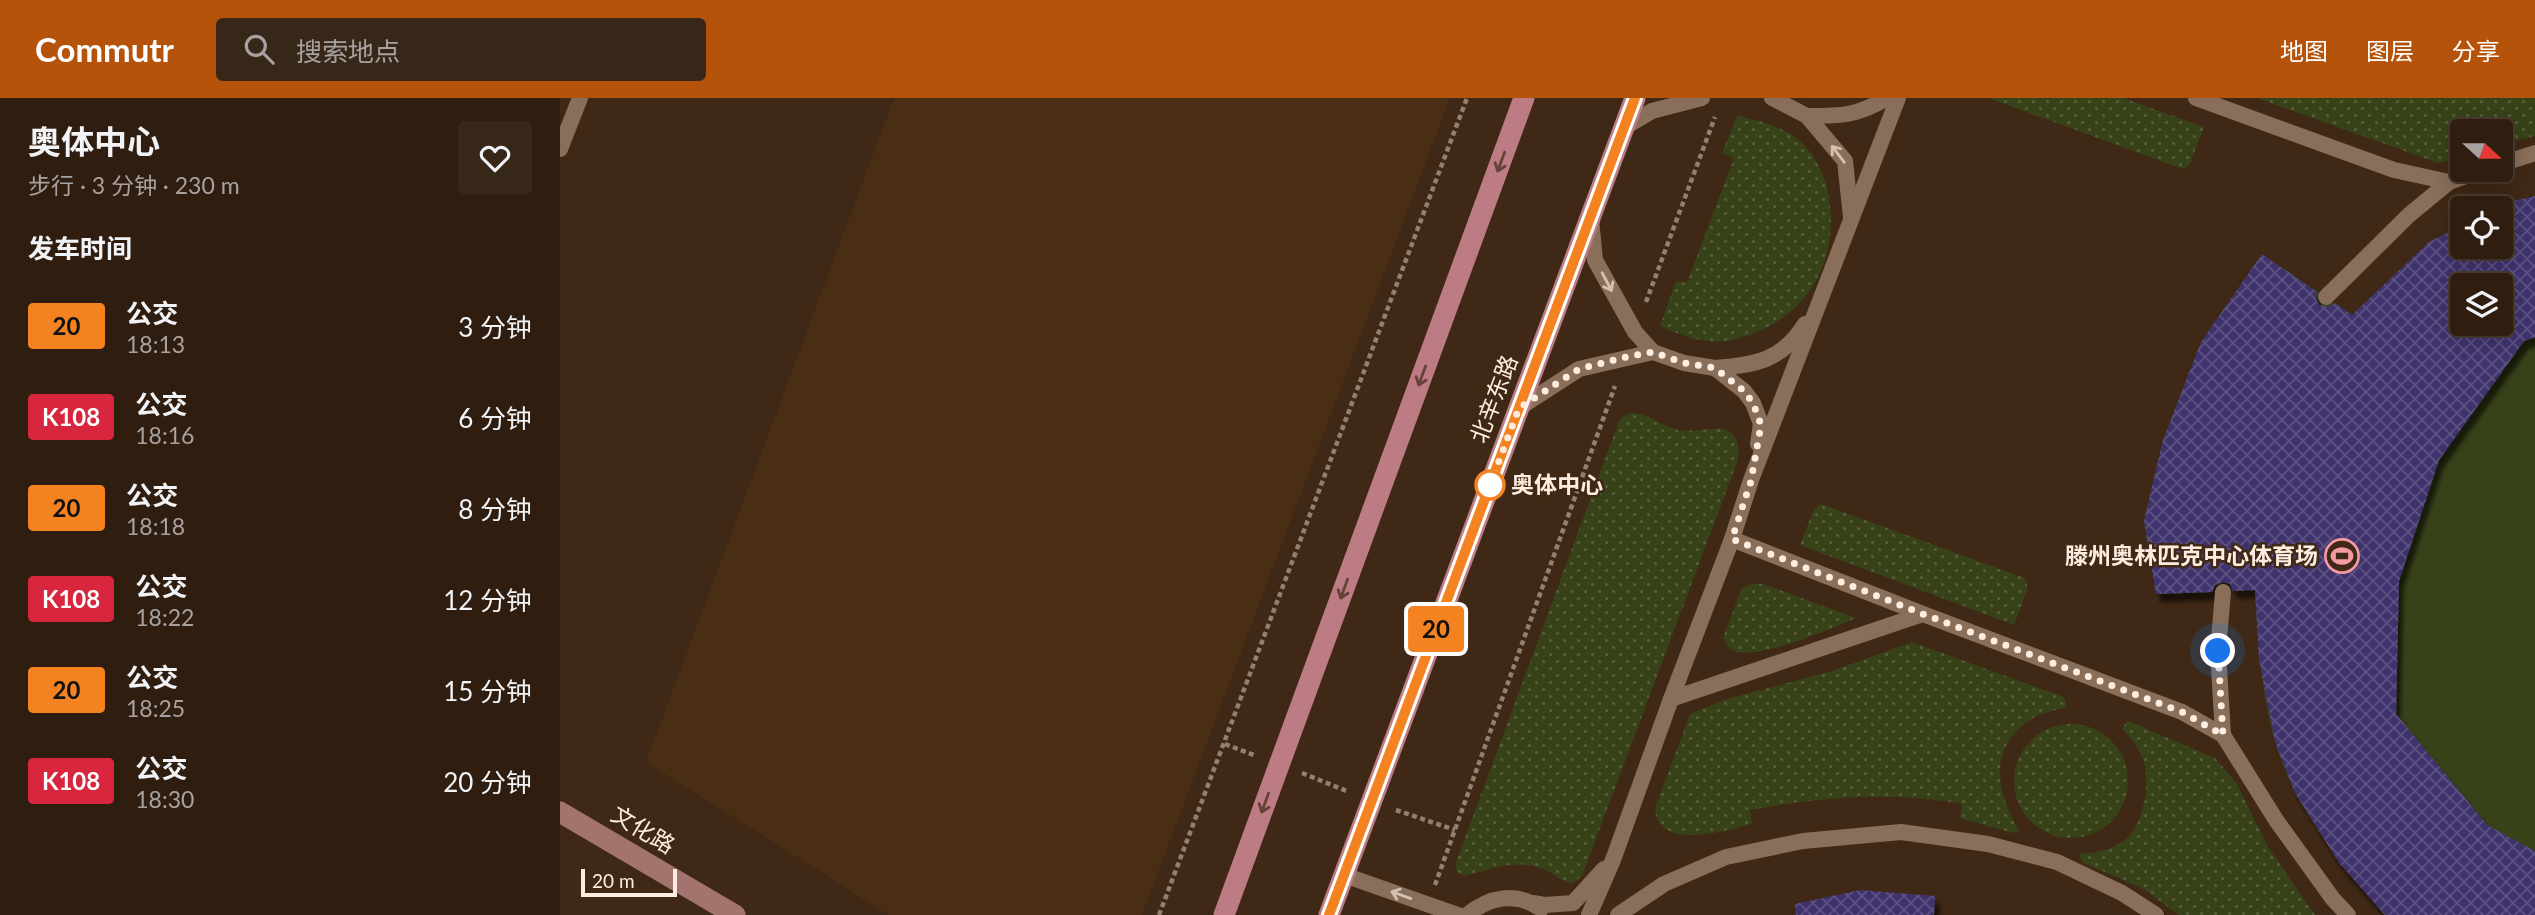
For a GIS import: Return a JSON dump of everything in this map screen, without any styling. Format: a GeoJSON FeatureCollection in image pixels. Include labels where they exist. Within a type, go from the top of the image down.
{"type":"FeatureCollection","features":[{"type":"Feature","properties":{"kind":"main road"},"geometry":{"type":"LineString","coordinates":[[1224,915],[1524,98]]}},
{"type":"Feature","properties":{"kind":"main road","name":"北辛东路"},"geometry":{"type":"LineString","coordinates":[[1329,915],[1634,98]]}},
{"type":"Feature","properties":{"kind":"street","name":"文化路"},"geometry":{"type":"LineString","coordinates":[[560,811],[735,915]]}},
{"type":"Feature","properties":{"kind":"lane"},"geometry":{"type":"LineString","coordinates":[[560,149],[580,98]]}},
{"type":"Feature","properties":{"kind":"lane"},"geometry":{"type":"LineString","coordinates":[[1623,128],[1652,111],[1702,98]]}},
{"type":"Feature","properties":{"kind":"lane"},"geometry":{"type":"LineString","coordinates":[[1772,98],[1807,116],[1846,161],[1851,219]]}},
{"type":"Feature","properties":{"kind":"lane"},"geometry":{"type":"LineString","coordinates":[[1807,116],[1843,116],[1866,110],[1887,98]]}},
{"type":"Feature","properties":{"kind":"lane"},"geometry":{"type":"LineString","coordinates":[[1589,915],[1613,860],[1751,481],[1898,98]]}},
{"type":"Feature","properties":{"kind":"lane"},"geometry":{"type":"LineString","coordinates":[[2196,98],[2394,170],[2449,181]]}},
{"type":"Feature","properties":{"kind":"lane"},"geometry":{"type":"LineString","coordinates":[[2513,160],[2535,153]]}},
{"type":"Feature","properties":{"kind":"lane"},"geometry":{"type":"LineString","coordinates":[[2326,297],[2409,215],[2449,181]]}},
{"type":"Feature","properties":{"kind":"lane"},"geometry":{"type":"LineString","coordinates":[[1591,217],[1595,260],[1635,332],[1653,352],[1684,363],[1715,368],[1752,365],[1784,350],[1799,334],[1821,296]]}},
{"type":"Feature","properties":{"kind":"lane"},"geometry":{"type":"LineString","coordinates":[[1519,408],[1579,369],[1653,352]]}},
{"type":"Feature","properties":{"kind":"lane"},"geometry":{"type":"LineString","coordinates":[[1715,368],[1744,391],[1759,416],[1761,425],[1751,481]]}},
{"type":"Feature","properties":{"kind":"lane"},"geometry":{"type":"LineString","coordinates":[[1732,539],[2182,712],[2223,735]]}},
{"type":"Feature","properties":{"kind":"lane"},"geometry":{"type":"LineString","coordinates":[[2223,592],[2218,651],[2223,735],[2276,820],[2333,899],[2348,915]]}},
{"type":"Feature","properties":{"kind":"lane"},"geometry":{"type":"LineString","coordinates":[[1671,699],[1923,614]]}},
{"type":"Feature","properties":{"kind":"lane"},"geometry":{"type":"LineString","coordinates":[[1618,915],[1664,884],[1726,857],[1803,841],[1901,832],[1988,844],[2057,862],[2122,893],[2156,915]]}},
{"type":"Feature","properties":{"kind":"lane"},"geometry":{"type":"LineString","coordinates":[[1467,915],[1479,905],[1496,899],[1515,898],[1545,905],[1573,904],[1613,860]]}},
{"type":"Feature","properties":{"kind":"lane"},"geometry":{"type":"LineString","coordinates":[[1344,875],[1458,915]]}},
{"type":"Feature","properties":{"kind":"lane"},"geometry":{"type":"LineString","coordinates":[[1533,903],[1549,915]]}},
{"type":"Feature","properties":{"kind":"path"},"geometry":{"type":"LineString","coordinates":[[1159,915],[1226,744],[1467,98]]}},
{"type":"Feature","properties":{"kind":"path"},"geometry":{"type":"LineString","coordinates":[[1635,332],[1718,111]]}},
{"type":"Feature","properties":{"kind":"path"},"geometry":{"type":"LineString","coordinates":[[1428,905],[1626,357]]}},
{"type":"Feature","properties":{"kind":"path"},"geometry":{"type":"LineString","coordinates":[[1226,744],[1455,830]]}},
{"type":"Feature","properties":{"kind":"shaded area"},"geometry":{"type":"Polygon","coordinates":[[[894,98],[1450,98],[1142,915],[889,915],[646,762],[894,98]]]}},
{"type":"Feature","properties":{"kind":"green space"},"geometry":{"type":"Polygon","coordinates":[[[1988,98],[2123,98],[2204,127],[2190,164],[2183,169],[1988,98]]]}},
{"type":"Feature","properties":{"kind":"green space"},"geometry":{"type":"Polygon","coordinates":[[[2257,98],[2535,98],[2535,136],[2513,142],[2513,119],[2450,119],[2450,160],[2438,163],[2257,98]]]}},
{"type":"Feature","properties":{"kind":"green space"},"geometry":{"type":"Polygon","coordinates":[[[1737,116],[1782,129],[1804,145],[1816,161],[1825,180],[1829,200],[1829,242],[1816,282],[1788,313],[1748,336],[1726,341],[1700,340],[1660,326],[1676,281],[1687,283],[1734,158],[1722,153],[1737,116]]]}},
{"type":"Feature","properties":{"kind":"green space","name":"滕州奥林匹克中心体育场"},"geometry":{"type":"Polygon","coordinates":[[[2535,196],[2535,915],[2385,915],[2326,842],[2305,811],[2285,771],[2276,746],[2265,695],[2255,591],[2156,594],[2144,521],[2163,440],[2201,342],[2262,254],[2352,315],[2429,242],[2450,231],[2450,259],[2513,259],[2513,201],[2535,196]]]}},
{"type":"Feature","properties":{"kind":"green space"},"geometry":{"type":"Polygon","coordinates":[[[1631,413],[1643,415],[1678,430],[1727,431],[1734,436],[1738,445],[1738,460],[1582,876],[1572,884],[1541,868],[1521,865],[1502,866],[1464,876],[1457,872],[1455,865],[1618,424],[1621,418],[1631,413]]]}},
{"type":"Feature","properties":{"kind":"green space"},"geometry":{"type":"Polygon","coordinates":[[[1821,504],[2025,578],[2028,588],[2014,625],[1800,545],[1814,509],[1821,504]]]}},
{"type":"Feature","properties":{"kind":"green space"},"geometry":{"type":"Polygon","coordinates":[[[1751,584],[1763,584],[1856,618],[1771,649],[1739,652],[1729,648],[1723,638],[1742,588],[1751,584]]]}},
{"type":"Feature","properties":{"kind":"green space"},"geometry":{"type":"Polygon","coordinates":[[[1912,642],[2064,697],[2067,707],[2031,719],[2007,744],[2002,757],[2001,786],[2019,831],[2012,833],[1960,818],[1962,804],[1883,797],[1829,799],[1750,810],[1752,824],[1710,834],[1679,834],[1667,830],[1659,822],[1655,808],[1690,714],[1727,699],[1832,671],[1912,642]]]}},
{"type":"Feature","properties":{"kind":"green space"},"geometry":{"type":"Polygon","coordinates":[[[2128,721],[2215,758],[2237,784],[2268,847],[2315,915],[2179,915],[2145,890],[2082,862],[2079,854],[2103,850],[2125,840],[2132,833],[2141,814],[2146,791],[2145,768],[2139,751],[2122,728],[2128,721]]]}},
{"type":"Feature","properties":{"kind":"green space"},"geometry":{"type":"Polygon","coordinates":[[[2071,724],[2093,729],[2111,741],[2123,759],[2128,781],[2123,803],[2111,821],[2093,833],[2071,838],[2049,833],[2031,821],[2019,803],[2014,781],[2019,759],[2031,741],[2049,729],[2071,724]]]}},
{"type":"Feature","properties":{"kind":"building","name":"滕州奥林匹克中心体育场"},"geometry":{"type":"Polygon","coordinates":[[[2535,196],[2535,337],[2524,341],[2439,460],[2399,581],[2396,714],[2487,825],[2535,851],[2535,915],[2385,915],[2340,864],[2295,793],[2275,742],[2259,659],[2255,590],[2233,591],[2230,584],[2223,582],[2215,585],[2212,592],[2156,594],[2144,521],[2163,440],[2201,342],[2262,254],[2317,292],[2319,305],[2328,307],[2335,303],[2352,315],[2429,242],[2450,231],[2450,259],[2513,259],[2513,201],[2535,196]]]}},
{"type":"Feature","properties":{"kind":"building"},"geometry":{"type":"Polygon","coordinates":[[[1860,890],[1935,896],[1934,915],[1796,915],[1795,904],[1860,890]]]}},
{"type":"Feature","properties":{"kind":"bus line","name":"20"},"geometry":{"type":"LineString","coordinates":[[1329,915],[1635,98]]}},
{"type":"Feature","properties":{"kind":"place","name":"奥体中心"},"geometry":{"type":"Point","coordinates":[1490,485]}},
{"type":"Feature","properties":{"kind":"place","name":"滕州奥林匹克中心体育场"},"geometry":{"type":"Point","coordinates":[2342,556]}},
{"type":"Feature","properties":{"kind":"route"},"geometry":{"type":"LineString","coordinates":[[1490,485],[1519,408],[1579,369],[1653,352],[1684,363],[1715,368],[1744,391],[1759,416],[1761,425],[1751,481],[1732,539],[2182,712],[2223,735],[2218,651]]}}]}
